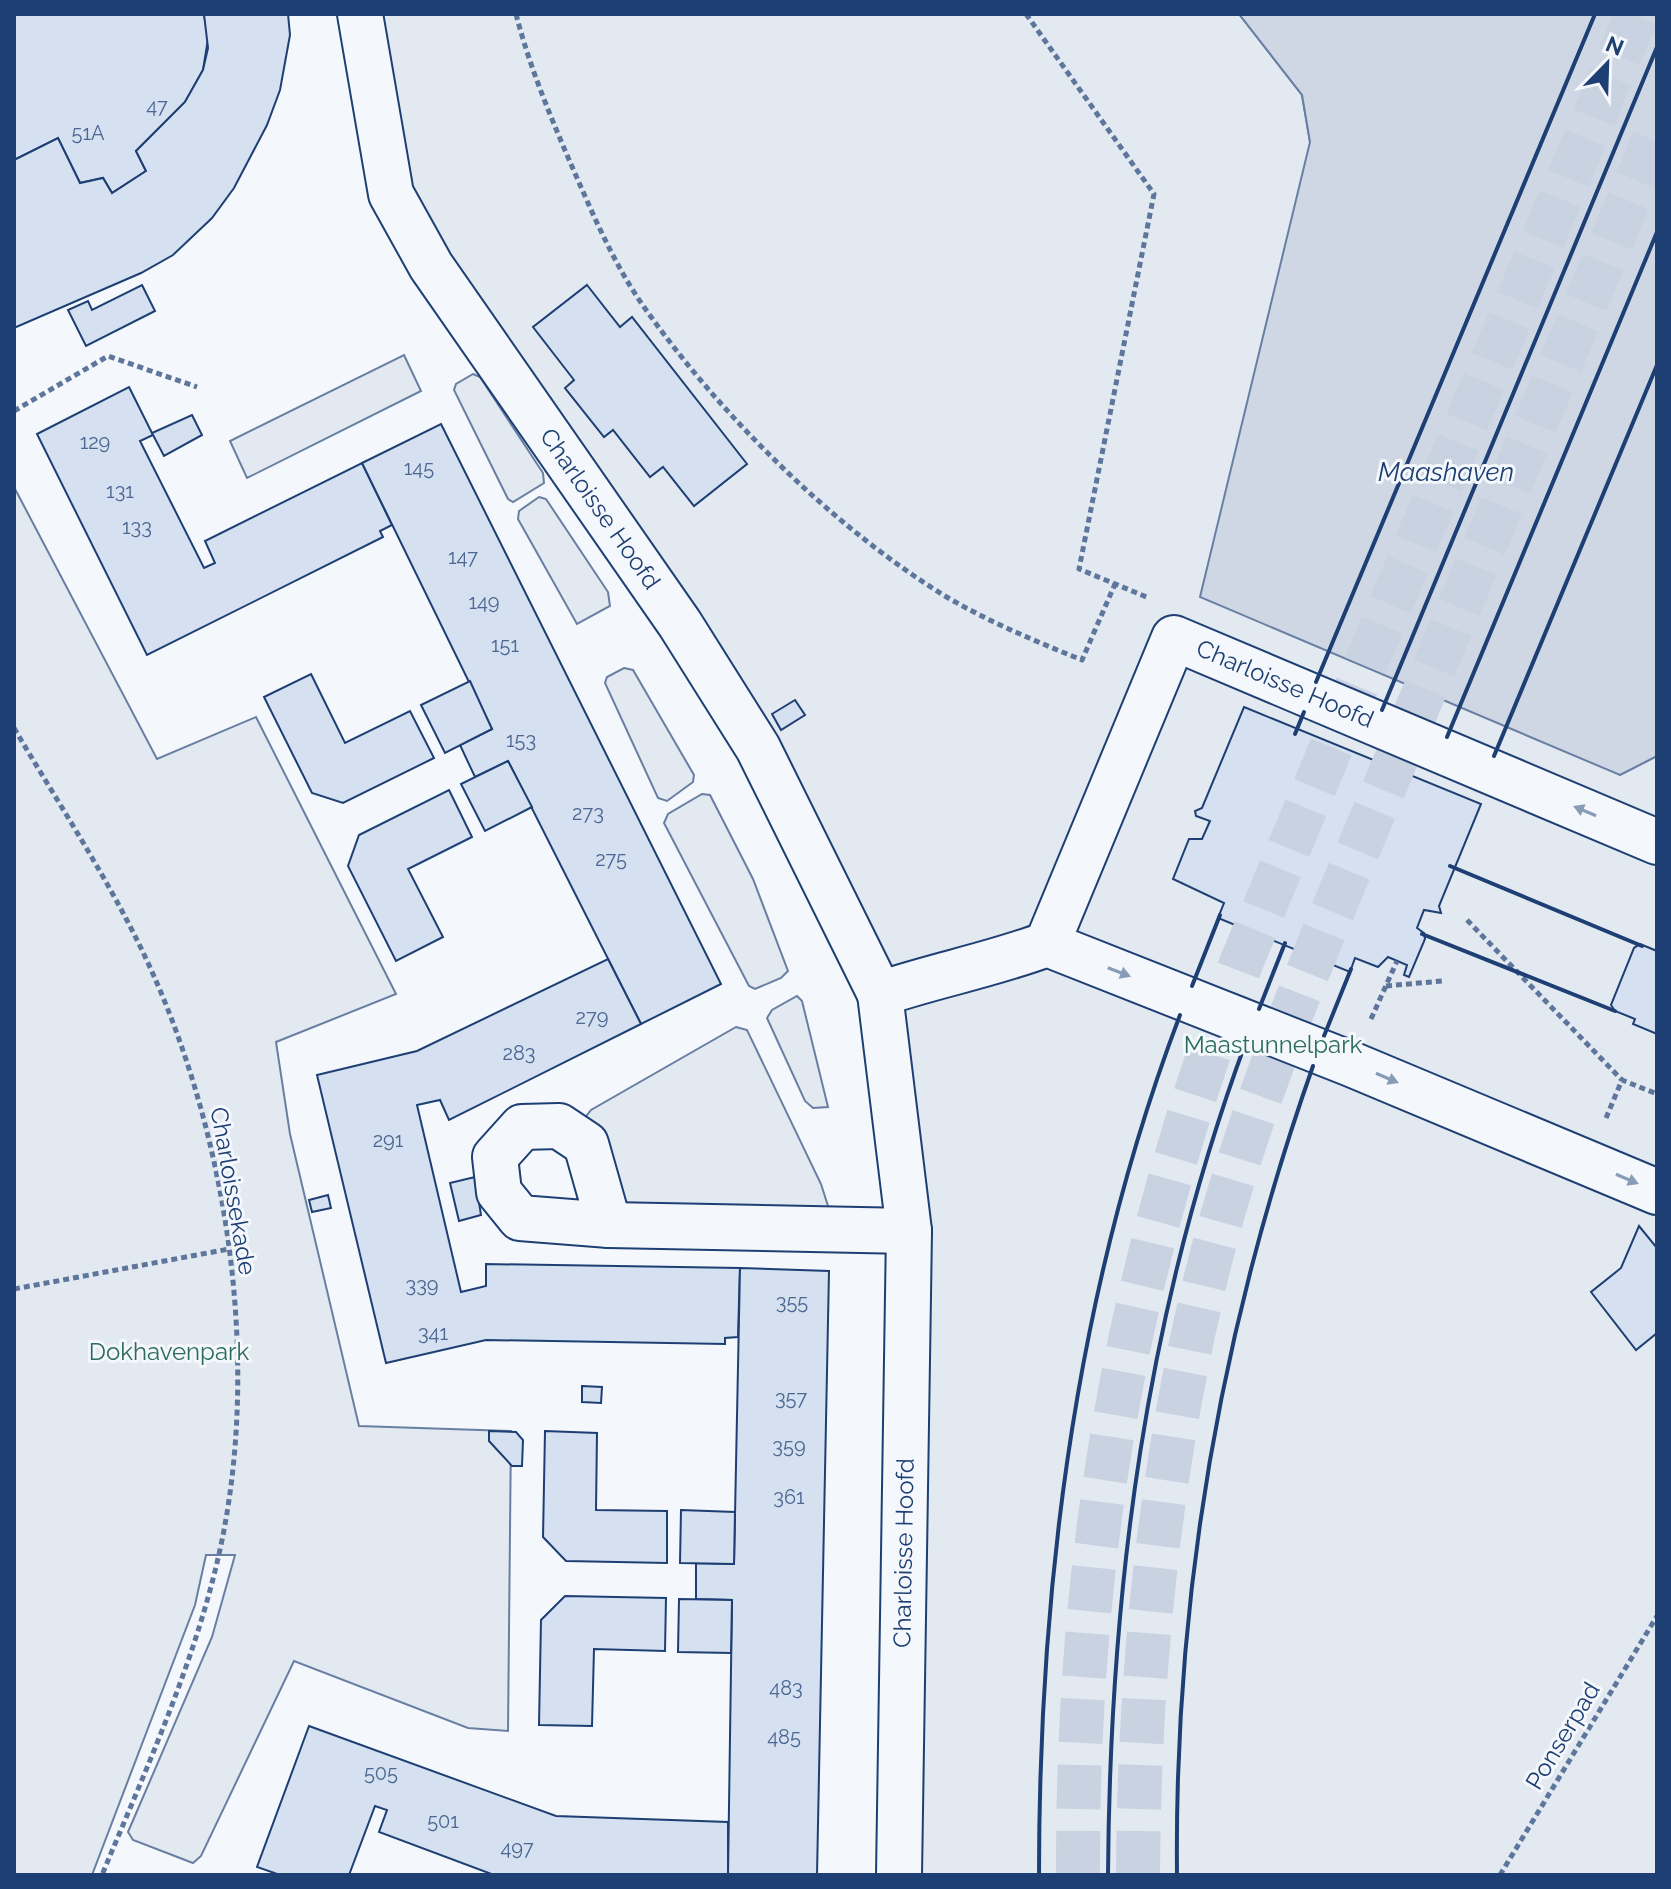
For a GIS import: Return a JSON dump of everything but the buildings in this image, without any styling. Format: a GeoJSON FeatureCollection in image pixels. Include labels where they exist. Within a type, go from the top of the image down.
{"type":"FeatureCollection","features":[{"type":"Feature","properties":{"kind":"street","name":"Charloisse Hoofd"},"geometry":{"type":"LineString","coordinates":[[360,14],[391,194],[431,266],[680,624],[758,748],[880,994],[909,1231],[899,1875]]}},
{"type":"Feature","properties":{"kind":"street","name":"Charloisse Hoofd"},"geometry":{"type":"LineString","coordinates":[[1047,944],[1174,638],[1657,842]]}},
{"type":"Feature","properties":{"kind":"street"},"geometry":{"type":"LineString","coordinates":[[880,994],[935,975],[1002,961],[1047,944],[1351,1064],[1657,1192]]}},
{"type":"Feature","properties":{"kind":"street"},"geometry":{"type":"LineString","coordinates":[[609,1225],[909,1231]]}},
{"type":"Feature","properties":{"kind":"path"},"geometry":{"type":"LineString","coordinates":[[516,14],[539,90],[593,215],[622,271],[677,350],[800,483],[864,537],[943,595],[999,626],[1082,660],[1115,584]]}},
{"type":"Feature","properties":{"kind":"path"},"geometry":{"type":"LineString","coordinates":[[1026,14],[1154,194],[1079,569],[1185,612],[1174,638]]}},
{"type":"Feature","properties":{"kind":"path"},"geometry":{"type":"LineString","coordinates":[[14,411],[108,356],[197,387]]}},
{"type":"Feature","properties":{"kind":"path","name":"Charloissekade"},"geometry":{"type":"LineString","coordinates":[[14,728],[116,900],[160,990],[203,1117],[229,1249],[236,1341],[234,1463],[215,1571],[163,1726],[102,1875]]}},
{"type":"Feature","properties":{"kind":"path"},"geometry":{"type":"LineString","coordinates":[[1467,920],[1622,1080],[1657,1094]]}},
{"type":"Feature","properties":{"kind":"path"},"geometry":{"type":"LineString","coordinates":[[1351,1064],[1397,961]]}},
{"type":"Feature","properties":{"kind":"path"},"geometry":{"type":"LineString","coordinates":[[1386,986],[1442,981]]}},
{"type":"Feature","properties":{"kind":"path"},"geometry":{"type":"LineString","coordinates":[[1588,1162],[1622,1080]]}},
{"type":"Feature","properties":{"kind":"path"},"geometry":{"type":"LineString","coordinates":[[14,1289],[229,1249]]}},
{"type":"Feature","properties":{"kind":"path","name":"Ponserpad"},"geometry":{"type":"LineString","coordinates":[[1500,1875],[1657,1616]]}},
{"type":"Feature","properties":{"kind":"green space","name":"Maastunnelpark"},"geometry":{"type":"Polygon","coordinates":[[[360,14],[1239,14],[1302,95],[1310,142],[1620,775],[1657,756],[1657,1875],[899,1875],[909,1231],[880,994],[798,825],[431,266],[360,14]]]}},
{"type":"Feature","properties":{"kind":"green space"},"geometry":{"type":"Polygon","coordinates":[[[404,355],[421,391],[247,478],[230,441],[404,355]]]}},
{"type":"Feature","properties":{"kind":"green space"},"geometry":{"type":"Polygon","coordinates":[[[473,374],[480,377],[543,473],[544,483],[513,502],[508,499],[454,390],[456,384],[473,374]]]}},
{"type":"Feature","properties":{"kind":"green space","name":"Dokhavenpark"},"geometry":{"type":"Polygon","coordinates":[[[14,487],[157,759],[256,717],[396,994],[276,1042],[290,1134],[359,1426],[511,1431],[508,1731],[468,1728],[294,1661],[201,1856],[193,1863],[133,1840],[128,1832],[212,1637],[235,1555],[206,1555],[195,1605],[92,1875],[14,1875],[14,487]]]}},
{"type":"Feature","properties":{"kind":"green space"},"geometry":{"type":"Polygon","coordinates":[[[539,497],[546,499],[608,592],[610,606],[577,624],[518,519],[519,511],[539,497]]]}},
{"type":"Feature","properties":{"kind":"green space"},"geometry":{"type":"Polygon","coordinates":[[[624,668],[633,670],[694,775],[693,782],[667,801],[658,798],[605,683],[607,677],[624,668]]]}},
{"type":"Feature","properties":{"kind":"green space"},"geometry":{"type":"Polygon","coordinates":[[[702,794],[710,795],[753,879],[788,971],[781,978],[755,989],[749,986],[664,823],[668,814],[702,794]]]}},
{"type":"Feature","properties":{"kind":"green space"},"geometry":{"type":"Polygon","coordinates":[[[797,996],[802,1001],[828,1107],[813,1108],[805,1101],[767,1018],[772,1010],[797,996]]]}},
{"type":"Feature","properties":{"kind":"green space"},"geometry":{"type":"Polygon","coordinates":[[[736,1027],[747,1030],[821,1184],[828,1206],[825,1216],[624,1204],[584,1119],[591,1110],[736,1027]]]}},
{"type":"Feature","properties":{"kind":"water","name":"Maashaven"},"geometry":{"type":"Polygon","coordinates":[[[1239,14],[1657,14],[1657,756],[1620,775],[1200,597],[1310,142],[1302,95],[1239,14]]]}},
{"type":"Feature","properties":{"kind":"tunnel"},"geometry":{"type":"LineString","coordinates":[[1078,1875],[1080,1755],[1087,1638],[1099,1523],[1116,1410],[1139,1299],[1168,1187],[1202,1075],[1242,961],[1637,14]]}},
{"type":"Feature","properties":{"kind":"tunnel"},"geometry":{"type":"LineString","coordinates":[[1138,1875],[1142,1727],[1163,1508],[1187,1362],[1221,1222],[1288,1022],[1657,132]]}},
{"type":"Feature","properties":{"kind":"wall"},"geometry":{"type":"LineString","coordinates":[[1316,682],[1595,14]]}},
{"type":"Feature","properties":{"kind":"wall"},"geometry":{"type":"LineString","coordinates":[[1382,710],[1657,47]]}},
{"type":"Feature","properties":{"kind":"wall"},"geometry":{"type":"LineString","coordinates":[[1447,737],[1657,232]]}},
{"type":"Feature","properties":{"kind":"wall"},"geometry":{"type":"LineString","coordinates":[[1494,756],[1657,365]]}},
{"type":"Feature","properties":{"kind":"wall"},"geometry":{"type":"LineString","coordinates":[[1295,734],[1304,712]]}},
{"type":"Feature","properties":{"kind":"wall"},"geometry":{"type":"LineString","coordinates":[[1450,866],[1642,946]]}},
{"type":"Feature","properties":{"kind":"wall"},"geometry":{"type":"LineString","coordinates":[[1192,986],[1220,915]]}},
{"type":"Feature","properties":{"kind":"wall"},"geometry":{"type":"LineString","coordinates":[[1422,934],[1615,1011]]}},
{"type":"Feature","properties":{"kind":"wall"},"geometry":{"type":"LineString","coordinates":[[1259,1009],[1285,943]]}},
{"type":"Feature","properties":{"kind":"wall"},"geometry":{"type":"LineString","coordinates":[[1324,1036],[1351,969]]}},
{"type":"Feature","properties":{"kind":"wall"},"geometry":{"type":"LineString","coordinates":[[1039,1875],[1046,1656],[1070,1439],[1114,1224],[1144,1119],[1180,1015]]}},
{"type":"Feature","properties":{"kind":"wall"},"geometry":{"type":"LineString","coordinates":[[1108,1875],[1116,1661],[1140,1451],[1159,1347],[1183,1244],[1212,1141],[1247,1039]]}},
{"type":"Feature","properties":{"kind":"wall"},"geometry":{"type":"LineString","coordinates":[[1177,1875],[1178,1771],[1184,1668],[1194,1566],[1209,1464],[1253,1264],[1313,1066]]}}]}
